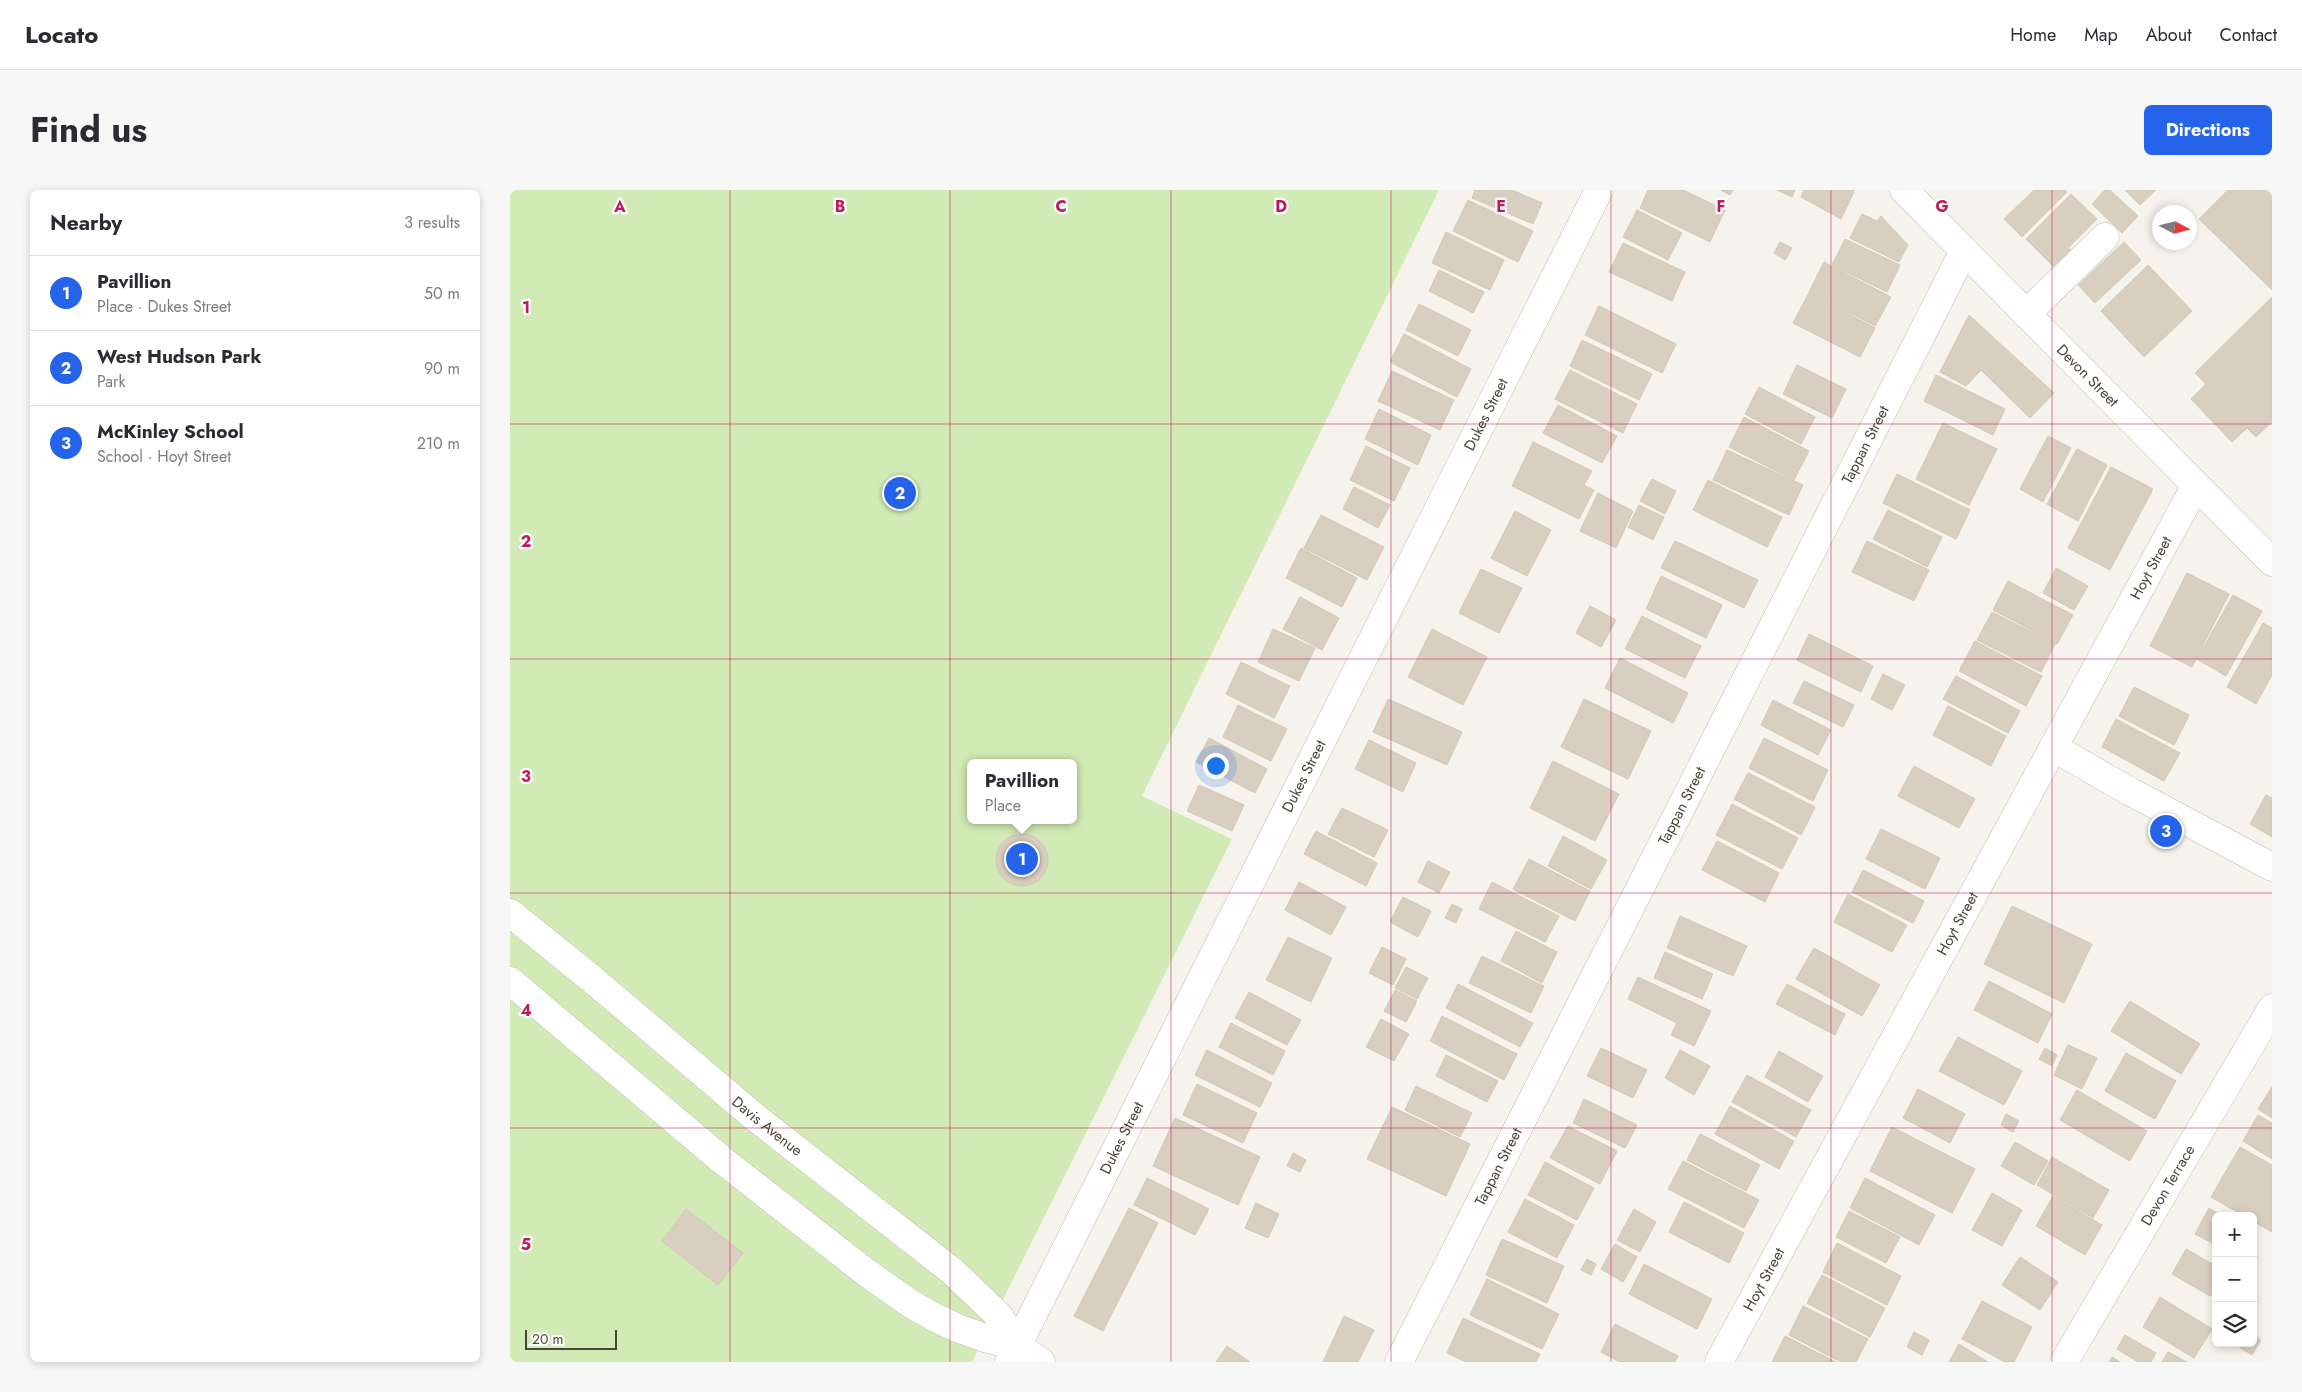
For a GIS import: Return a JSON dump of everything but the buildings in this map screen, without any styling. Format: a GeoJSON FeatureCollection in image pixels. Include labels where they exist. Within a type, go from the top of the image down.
{"type":"FeatureCollection","features":[{"type":"Feature","properties":{"kind":"street","name":"Dukes Street"},"geometry":{"type":"LineString","coordinates":[[1013,1354],[1599,190]]}},
{"type":"Feature","properties":{"kind":"street","name":"Devon Street"},"geometry":{"type":"LineString","coordinates":[[1904,190],[2195,487],[2268,551]]}},
{"type":"Feature","properties":{"kind":"street"},"geometry":{"type":"LineString","coordinates":[[2026,314],[2105,237]]}},
{"type":"Feature","properties":{"kind":"street","name":"Tappan Street"},"geometry":{"type":"LineString","coordinates":[[1399,1362],[1964,250]]}},
{"type":"Feature","properties":{"kind":"street","name":"Hoyt Street"},"geometry":{"type":"LineString","coordinates":[[1719,1362],[2195,487]]}},
{"type":"Feature","properties":{"kind":"street"},"geometry":{"type":"LineString","coordinates":[[2054,748],[2131,792],[2272,867]]}},
{"type":"Feature","properties":{"kind":"street","name":"Davis Avenue"},"geometry":{"type":"LineString","coordinates":[[510,913],[593,980],[756,1118],[952,1271],[999,1316],[1013,1354]]}},
{"type":"Feature","properties":{"kind":"street","name":"Davis Avenue"},"geometry":{"type":"LineString","coordinates":[[510,981],[722,1160],[867,1273],[911,1304],[957,1328],[988,1339],[1013,1354],[1042,1362]]}},
{"type":"Feature","properties":{"kind":"street","name":"Devon Terrace"},"geometry":{"type":"LineString","coordinates":[[2064,1362],[2272,1008]]}},
{"type":"Feature","properties":{"kind":"green space"},"geometry":{"type":"Polygon","coordinates":[[[510,190],[1439,190],[1142,796],[1232,839],[972,1362],[510,1362],[510,190]]]}},
{"type":"Feature","properties":{"kind":"place","name":"West Hudson Park"},"geometry":{"type":"Point","coordinates":[900,493]}},
{"type":"Feature","properties":{"kind":"place","name":"McKinley School"},"geometry":{"type":"Point","coordinates":[2166,831]}},
{"type":"Feature","properties":{"kind":"place","name":"Pavillion"},"geometry":{"type":"Point","coordinates":[1022,859]}}]}
